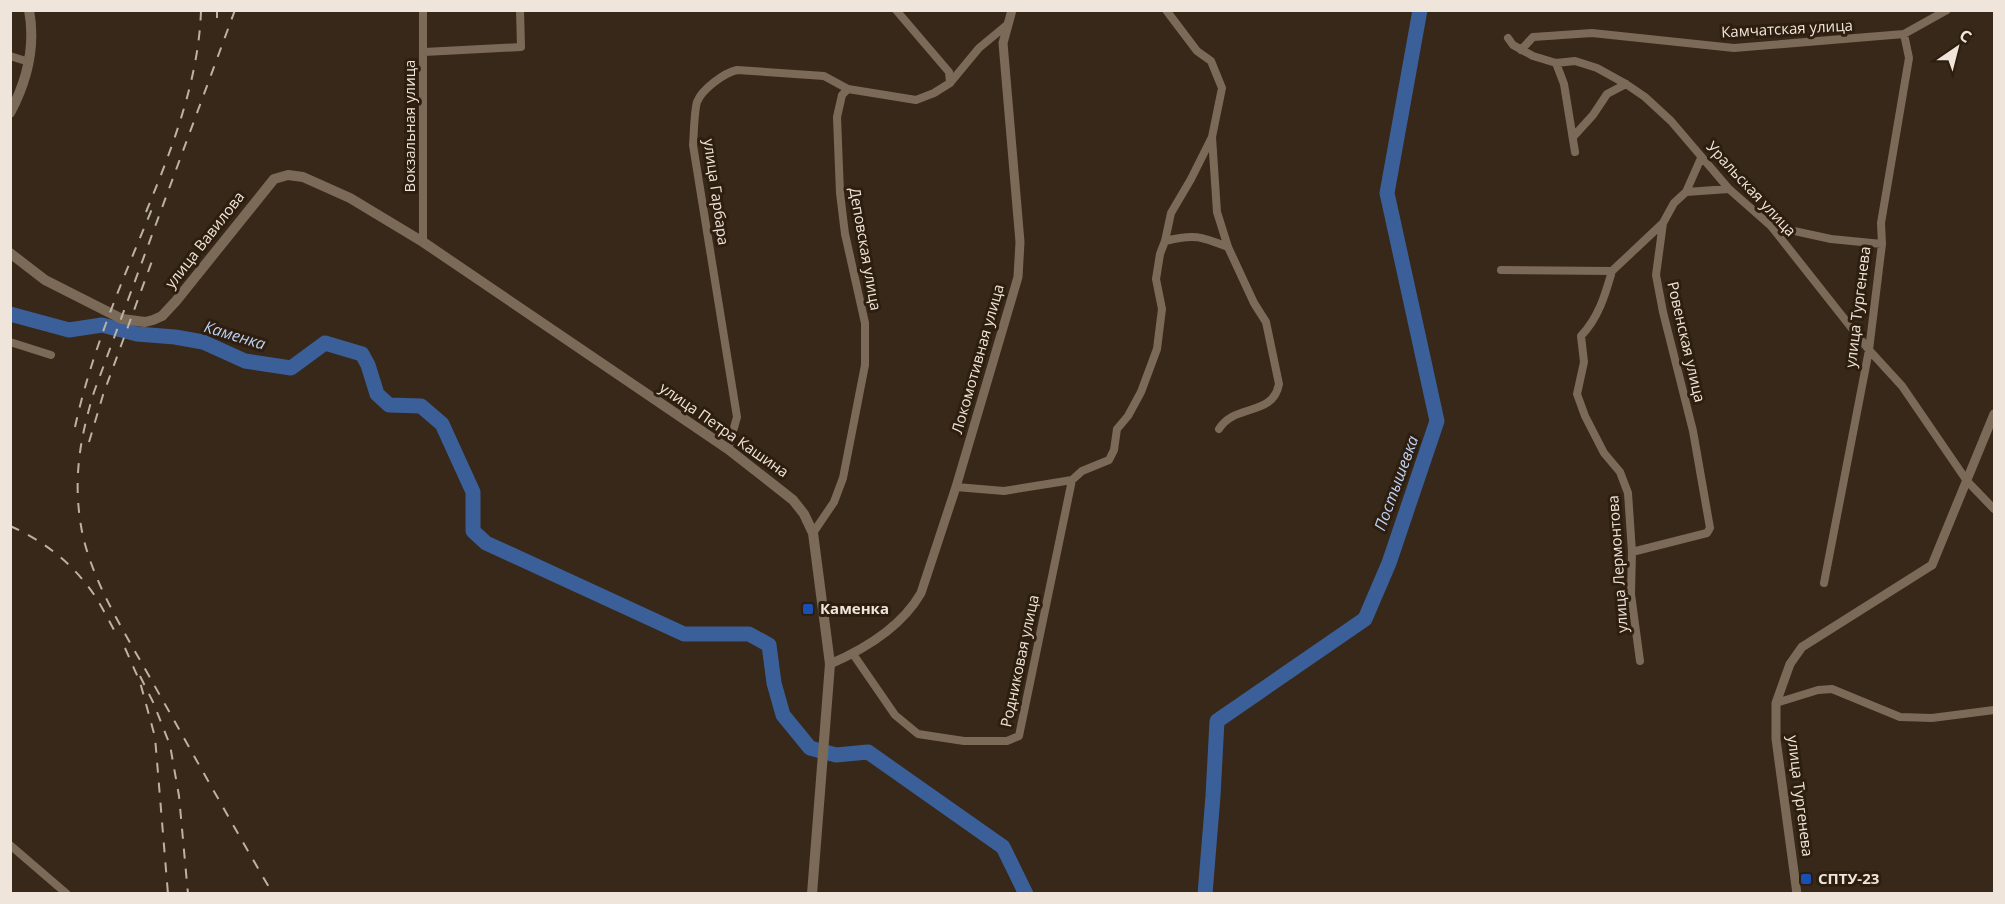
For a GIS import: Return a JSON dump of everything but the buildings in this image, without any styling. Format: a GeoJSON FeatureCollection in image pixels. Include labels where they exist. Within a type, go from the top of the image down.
{"type":"FeatureCollection","features":[{"type":"Feature","properties":{"kind":"main road"},"geometry":{"type":"LineString","coordinates":[[10,113],[19,96],[29,62],[33,30],[28,10]]}},
{"type":"Feature","properties":{"kind":"main road","name":"улица Вавилова"},"geometry":{"type":"LineString","coordinates":[[10,254],[45,280],[122,319],[145,322],[162,315],[176,301],[274,179],[288,175],[303,177],[351,198],[423,242]]}},
{"type":"Feature","properties":{"kind":"main road","name":"улица Петра Кашина"},"geometry":{"type":"LineString","coordinates":[[423,242],[728,449],[794,500],[804,514],[813,533],[830,664],[812,894]]}},
{"type":"Feature","properties":{"kind":"street","name":"Вокзальная улица"},"geometry":{"type":"LineString","coordinates":[[423,10],[423,242]]}},
{"type":"Feature","properties":{"kind":"street"},"geometry":{"type":"LineString","coordinates":[[424,52],[521,47],[520,10]]}},
{"type":"Feature","properties":{"kind":"street"},"geometry":{"type":"LineString","coordinates":[[896,10],[949,72],[950,83]]}},
{"type":"Feature","properties":{"kind":"street","name":"Локомотивная улица"},"geometry":{"type":"LineString","coordinates":[[830,664],[853,654],[883,633],[912,609],[921,593],[956,487],[1018,277],[1020,242],[1003,43],[1012,10]]}},
{"type":"Feature","properties":{"kind":"street"},"geometry":{"type":"LineString","coordinates":[[956,487],[1004,491],[1072,480],[1082,471],[1109,460],[1114,450],[1117,429],[1128,416],[1141,392],[1156,349],[1162,309],[1156,279],[1160,254],[1171,213],[1212,137],[1222,88],[1211,60],[1197,51],[1166,10]]}},
{"type":"Feature","properties":{"kind":"street","name":"Камчатская улица"},"geometry":{"type":"LineString","coordinates":[[1521,50],[1533,38],[1592,33],[1734,48],[1904,34],[1947,10]]}},
{"type":"Feature","properties":{"kind":"street"},"geometry":{"type":"LineString","coordinates":[[848,89],[916,100],[934,93],[950,83],[979,48],[1008,24]]}},
{"type":"Feature","properties":{"kind":"street","name":"улица Тургенева"},"geometry":{"type":"LineString","coordinates":[[1824,583],[1869,350],[1882,244],[1881,223],[1909,58],[1904,34]]}},
{"type":"Feature","properties":{"kind":"street","name":"Уральская улица"},"geometry":{"type":"LineString","coordinates":[[1508,38],[1521,50],[1556,63],[1575,61],[1597,68],[1645,97],[1671,121],[1729,189],[1771,226],[1869,350],[1902,386],[1967,481],[1995,509]]}},
{"type":"Feature","properties":{"kind":"street"},"geometry":{"type":"LineString","coordinates":[[10,56],[29,62]]}},
{"type":"Feature","properties":{"kind":"street"},"geometry":{"type":"LineString","coordinates":[[1556,63],[1564,84],[1575,152]]}},
{"type":"Feature","properties":{"kind":"street","name":"улица Гарбара"},"geometry":{"type":"LineString","coordinates":[[728,449],[737,417],[693,145],[698,102],[715,81],[725,73],[737,70],[824,76],[848,89]]}},
{"type":"Feature","properties":{"kind":"street"},"geometry":{"type":"LineString","coordinates":[[1573,137],[1593,115],[1607,94],[1626,84]]}},
{"type":"Feature","properties":{"kind":"street","name":"Деповская улица"},"geometry":{"type":"LineString","coordinates":[[813,533],[834,502],[843,477],[865,365],[865,323],[845,234],[840,194],[837,117],[842,95],[848,89]]}},
{"type":"Feature","properties":{"kind":"street"},"geometry":{"type":"LineString","coordinates":[[1212,137],[1217,212],[1228,247],[1254,303],[1266,322],[1279,384],[1277,394],[1268,404],[1235,415],[1222,423],[1219,429]]}},
{"type":"Feature","properties":{"kind":"street"},"geometry":{"type":"LineString","coordinates":[[1501,270],[1612,271],[1663,223],[1674,203],[1686,192],[1701,158]]}},
{"type":"Feature","properties":{"kind":"street"},"geometry":{"type":"LineString","coordinates":[[1686,192],[1729,189]]}},
{"type":"Feature","properties":{"kind":"street","name":"Ровенская улица"},"geometry":{"type":"LineString","coordinates":[[1632,552],[1707,533],[1710,528],[1693,431],[1663,312],[1656,274],[1663,223]]}},
{"type":"Feature","properties":{"kind":"street"},"geometry":{"type":"LineString","coordinates":[[1771,226],[1831,239],[1882,244]]}},
{"type":"Feature","properties":{"kind":"street"},"geometry":{"type":"LineString","coordinates":[[1165,241],[1199,236],[1228,247]]}},
{"type":"Feature","properties":{"kind":"street","name":"улица Лермонтова"},"geometry":{"type":"LineString","coordinates":[[1612,271],[1602,306],[1590,327],[1581,336],[1584,362],[1577,394],[1599,444],[1620,472],[1628,493],[1632,552],[1631,594],[1640,661]]}},
{"type":"Feature","properties":{"kind":"street"},"geometry":{"type":"LineString","coordinates":[[10,342],[51,355]]}},
{"type":"Feature","properties":{"kind":"street","name":"улица Тургенева"},"geometry":{"type":"LineString","coordinates":[[1797,894],[1776,739],[1776,703],[1790,664],[1802,647],[1932,566],[1995,414]]}},
{"type":"Feature","properties":{"kind":"street","name":"Родниковая улица"},"geometry":{"type":"LineString","coordinates":[[853,654],[895,714],[918,734],[964,741],[1007,741],[1019,736],[1072,480]]}},
{"type":"Feature","properties":{"kind":"street"},"geometry":{"type":"LineString","coordinates":[[1776,703],[1818,690],[1832,689],[1900,717],[1932,718],[1995,710]]}},
{"type":"Feature","properties":{"kind":"street"},"geometry":{"type":"LineString","coordinates":[[10,845],[67,894]]}},
{"type":"Feature","properties":{"kind":"waterway","name":"Постышевка"},"geometry":{"type":"LineString","coordinates":[[1205,894],[1217,721],[1365,619],[1389,563],[1437,421],[1387,193],[1420,10]]}},
{"type":"Feature","properties":{"kind":"waterway","name":"Каменка"},"geometry":{"type":"LineString","coordinates":[[10,314],[69,330],[102,325],[137,334],[203,342],[245,361],[291,368],[325,343],[362,354],[377,394],[389,405],[421,406],[442,424],[473,492],[473,531],[486,543],[684,634],[749,634],[769,645],[774,683],[783,715],[810,748],[836,755],[868,752],[1003,847],[1026,894]]}},
{"type":"Feature","properties":{"kind":"railway"},"geometry":{"type":"LineString","coordinates":[[146,212],[174,139],[190,88],[201,10]]}},
{"type":"Feature","properties":{"kind":"railway"},"geometry":{"type":"LineString","coordinates":[[217,10],[217,18]]}},
{"type":"Feature","properties":{"kind":"railway"},"geometry":{"type":"LineString","coordinates":[[235,10],[94,392],[79,458],[78,491],[81,526],[92,567],[101,587],[121,627],[273,894]]}},
{"type":"Feature","properties":{"kind":"railway"},"geometry":{"type":"LineString","coordinates":[[75,427],[100,341],[154,204]]}},
{"type":"Feature","properties":{"kind":"railway"},"geometry":{"type":"LineString","coordinates":[[89,442],[103,395],[152,261]]}},
{"type":"Feature","properties":{"kind":"railway"},"geometry":{"type":"LineString","coordinates":[[10,526],[32,537],[71,567],[96,597],[118,637]]}},
{"type":"Feature","properties":{"kind":"railway"},"geometry":{"type":"LineString","coordinates":[[125,648],[140,682],[155,737],[168,894]]}},
{"type":"Feature","properties":{"kind":"railway"},"geometry":{"type":"LineString","coordinates":[[140,676],[170,745],[179,796],[188,894]]}},
{"type":"Feature","properties":{"kind":"place","name":"Каменка"},"geometry":{"type":"Point","coordinates":[808,609]}},
{"type":"Feature","properties":{"kind":"place","name":"СПТУ-23"},"geometry":{"type":"Point","coordinates":[1806,879]}}]}
